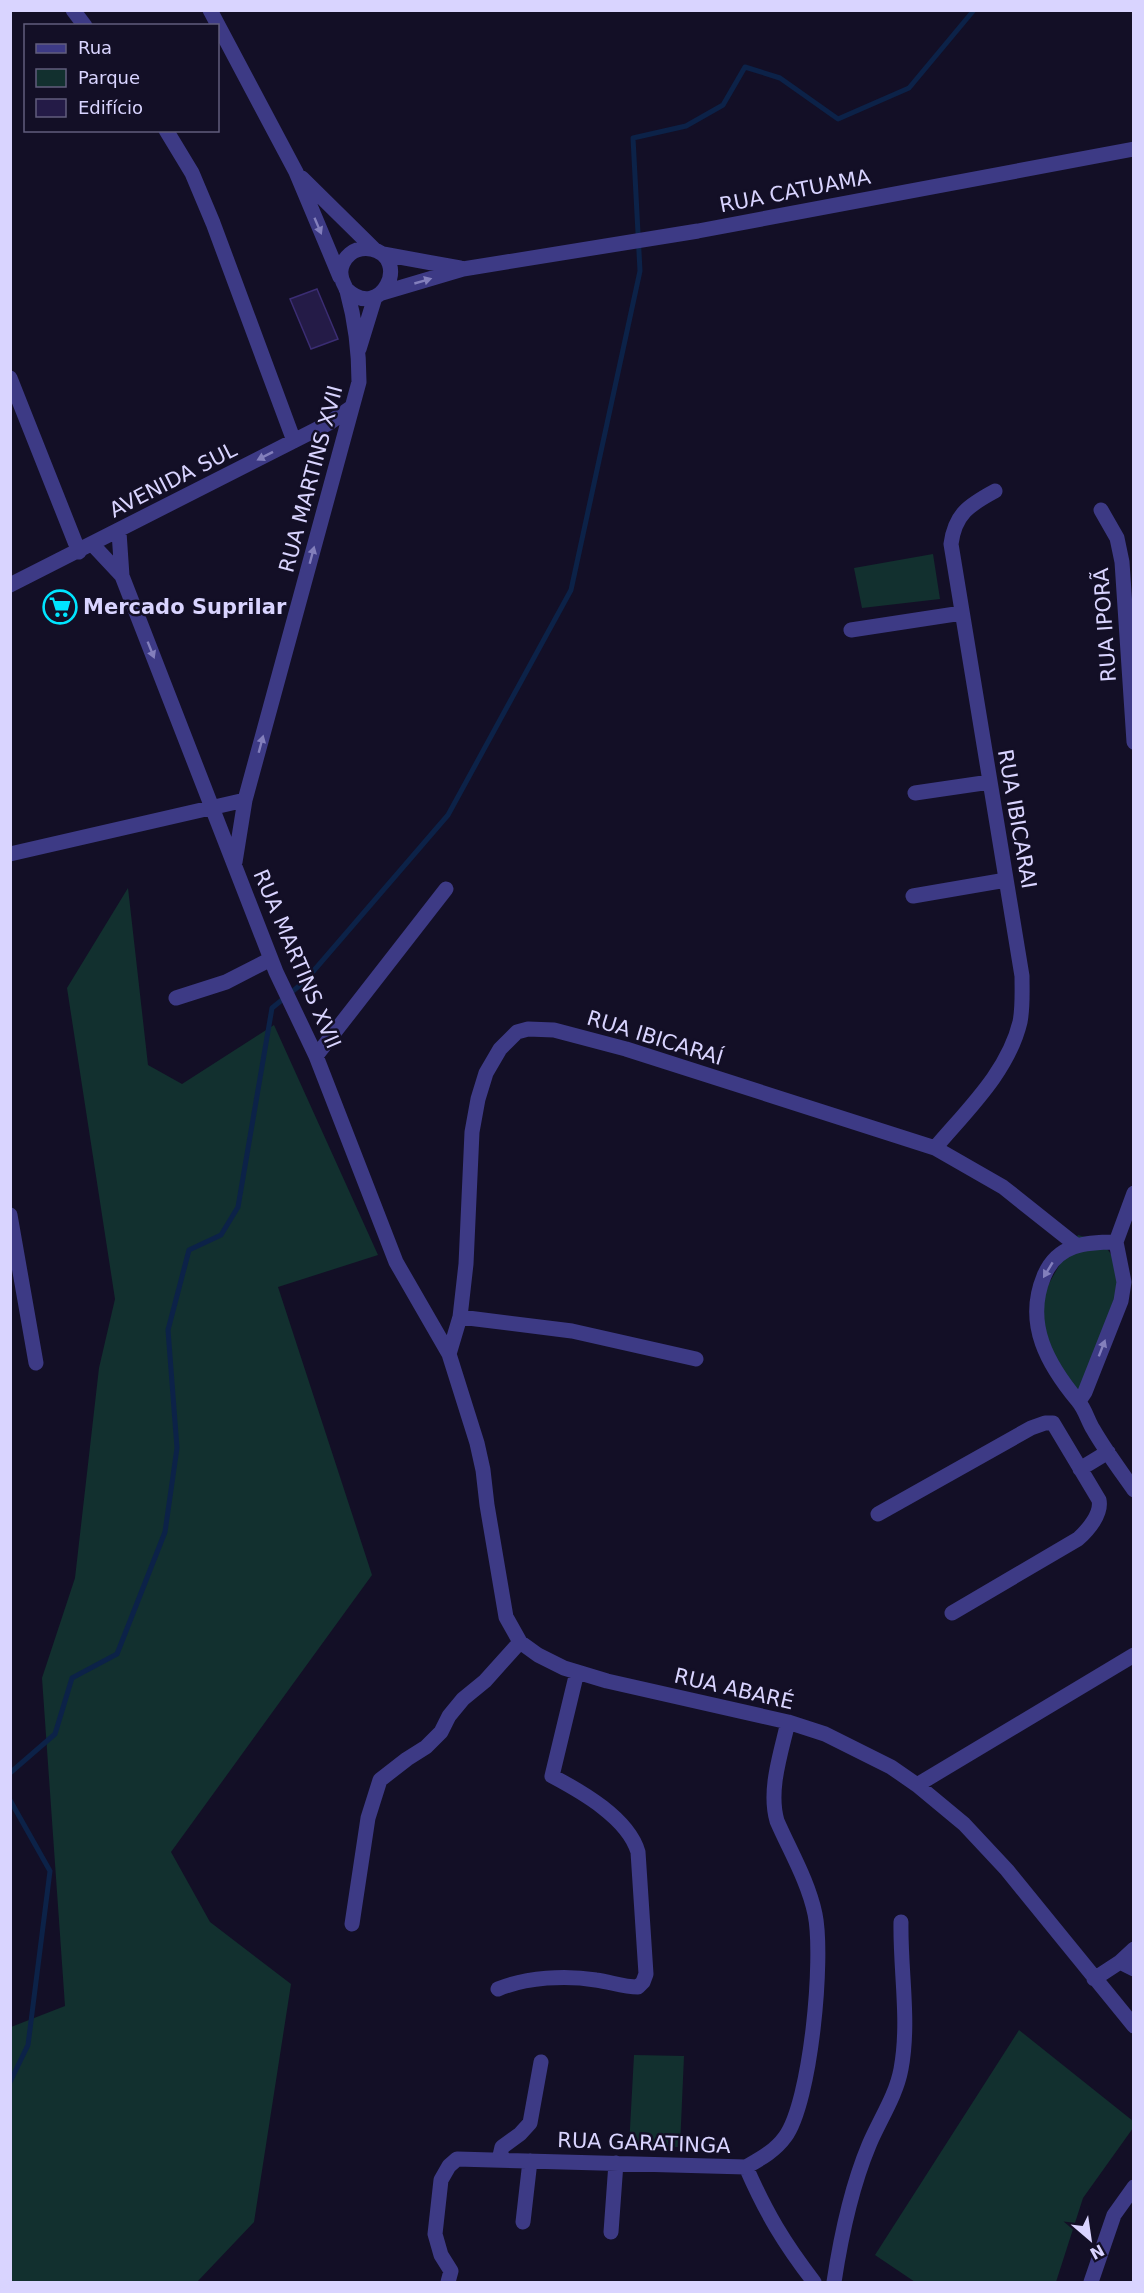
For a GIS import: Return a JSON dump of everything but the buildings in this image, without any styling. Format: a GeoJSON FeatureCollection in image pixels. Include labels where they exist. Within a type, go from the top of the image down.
{"type":"FeatureCollection","features":[{"type":"Feature","properties":{"kind":"street"},"geometry":{"type":"LineString","coordinates":[[73,10],[84,24]]}},
{"type":"Feature","properties":{"kind":"street"},"geometry":{"type":"LineString","coordinates":[[210,10],[217,24]]}},
{"type":"Feature","properties":{"kind":"street"},"geometry":{"type":"LineString","coordinates":[[219,27],[296,172],[344,286],[359,298],[379,295],[388,286],[391,269],[379,252],[296,172]]}},
{"type":"Feature","properties":{"kind":"street"},"geometry":{"type":"LineString","coordinates":[[167,132],[192,173],[213,223],[294,441]]}},
{"type":"Feature","properties":{"kind":"street","name":"RUA CATUAMA"},"geometry":{"type":"LineString","coordinates":[[379,295],[463,269],[698,231],[1134,149]]}},
{"type":"Feature","properties":{"kind":"street"},"geometry":{"type":"LineString","coordinates":[[344,286],[341,267],[350,254],[358,249],[379,252]]}},
{"type":"Feature","properties":{"kind":"street","name":"RUA CATUAMA"},"geometry":{"type":"LineString","coordinates":[[379,252],[463,269]]}},
{"type":"Feature","properties":{"kind":"street","name":"RUA MARTINS XVII"},"geometry":{"type":"LineString","coordinates":[[344,286],[358,352],[359,382],[246,800],[235,865],[273,966],[316,1056],[396,1262],[449,1354]]}},
{"type":"Feature","properties":{"kind":"street","name":"RUA MARTINS XVII"},"geometry":{"type":"LineString","coordinates":[[358,352],[379,295]]}},
{"type":"Feature","properties":{"kind":"street"},"geometry":{"type":"LineString","coordinates":[[10,378],[79,552]]}},
{"type":"Feature","properties":{"kind":"street","name":"AVENIDA SUL"},"geometry":{"type":"LineString","coordinates":[[10,585],[119,532],[329,423],[352,407]]}},
{"type":"Feature","properties":{"kind":"street","name":"RUA IBICARAI"},"geometry":{"type":"LineString","coordinates":[[935,1148],[1003,1066],[1020,1020],[1022,976],[951,544],[953,528],[969,506],[995,491]]}},
{"type":"Feature","properties":{"kind":"street","name":"RUA IPORÃ"},"geometry":{"type":"LineString","coordinates":[[1101,510],[1110,523],[1120,550],[1134,742]]}},
{"type":"Feature","properties":{"kind":"street"},"geometry":{"type":"LineString","coordinates":[[119,532],[122,576],[235,865]]}},
{"type":"Feature","properties":{"kind":"street"},"geometry":{"type":"LineString","coordinates":[[93,545],[122,576]]}},
{"type":"Feature","properties":{"kind":"street"},"geometry":{"type":"LineString","coordinates":[[851,630],[962,613]]}},
{"type":"Feature","properties":{"kind":"street"},"geometry":{"type":"LineString","coordinates":[[915,793],[990,782]]}},
{"type":"Feature","properties":{"kind":"street"},"geometry":{"type":"LineString","coordinates":[[10,854],[246,800]]}},
{"type":"Feature","properties":{"kind":"street"},"geometry":{"type":"LineString","coordinates":[[914,896],[1006,880]]}},
{"type":"Feature","properties":{"kind":"street"},"geometry":{"type":"LineString","coordinates":[[316,1056],[446,889]]}},
{"type":"Feature","properties":{"kind":"street"},"geometry":{"type":"LineString","coordinates":[[176,998],[273,966]]}},
{"type":"Feature","properties":{"kind":"street","name":"RUA IBICARAÍ"},"geometry":{"type":"LineString","coordinates":[[449,1354],[460,1317],[466,1264],[472,1132],[478,1099],[492,1061],[517,1032],[528,1029],[576,1035],[935,1148],[1003,1187],[1076,1245]]}},
{"type":"Feature","properties":{"kind":"street"},"geometry":{"type":"LineString","coordinates":[[1079,1401],[1085,1392],[1124,1289],[1122,1266],[1116,1242],[1134,1193]]}},
{"type":"Feature","properties":{"kind":"street"},"geometry":{"type":"LineString","coordinates":[[10,1215],[15,1268],[36,1363]]}},
{"type":"Feature","properties":{"kind":"street"},"geometry":{"type":"LineString","coordinates":[[1116,1242],[1076,1245],[1063,1252],[1046,1271],[1035,1312],[1036,1324],[1046,1351],[1064,1384],[1079,1401],[1093,1430],[1134,1490]]}},
{"type":"Feature","properties":{"kind":"street"},"geometry":{"type":"LineString","coordinates":[[460,1317],[572,1331],[696,1359]]}},
{"type":"Feature","properties":{"kind":"street","name":"RUA ABARÉ"},"geometry":{"type":"LineString","coordinates":[[449,1354],[477,1443],[483,1470],[506,1617],[520,1642],[549,1661],[577,1672],[607,1681],[788,1722],[848,1744],[891,1767],[917,1785],[964,1824],[1007,1870],[1130,2023],[1134,2034]]}},
{"type":"Feature","properties":{"kind":"street"},"geometry":{"type":"LineString","coordinates":[[878,1514],[1031,1428],[1053,1423],[1100,1504],[1088,1530],[1063,1549],[952,1613]]}},
{"type":"Feature","properties":{"kind":"street"},"geometry":{"type":"LineString","coordinates":[[1080,1469],[1108,1452]]}},
{"type":"Feature","properties":{"kind":"street"},"geometry":{"type":"LineString","coordinates":[[352,1924],[368,1818],[380,1780],[426,1747],[441,1732],[449,1716],[463,1699],[485,1681],[520,1642]]}},
{"type":"Feature","properties":{"kind":"street"},"geometry":{"type":"LineString","coordinates":[[917,1785],[1134,1655]]}},
{"type":"Feature","properties":{"kind":"street"},"geometry":{"type":"LineString","coordinates":[[498,1989],[518,1982],[573,1979],[596,1980],[638,1987],[646,1974],[638,1852],[635,1840],[625,1827],[580,1791],[552,1776],[577,1672]]}},
{"type":"Feature","properties":{"kind":"street","name":"RUA GARATINGA"},"geometry":{"type":"LineString","coordinates":[[448,2283],[451,2271],[441,2255],[435,2234],[441,2181],[449,2166],[457,2159],[746,2167],[779,2145],[786,2136],[793,2122],[805,2074],[814,2015],[818,1938],[810,1895],[774,1810],[775,1786],[788,1722]]}},
{"type":"Feature","properties":{"kind":"street"},"geometry":{"type":"LineString","coordinates":[[834,2283],[857,2180],[870,2144],[896,2089],[901,2070],[904,2016],[901,1922]]}},
{"type":"Feature","properties":{"kind":"street"},"geometry":{"type":"LineString","coordinates":[[1094,1979],[1127,1965],[1134,1949]]}},
{"type":"Feature","properties":{"kind":"street"},"geometry":{"type":"LineString","coordinates":[[500,2160],[502,2147],[520,2134],[530,2123],[541,2062]]}},
{"type":"Feature","properties":{"kind":"street"},"geometry":{"type":"LineString","coordinates":[[523,2222],[530,2161]]}},
{"type":"Feature","properties":{"kind":"street"},"geometry":{"type":"LineString","coordinates":[[611,2232],[616,2163]]}},
{"type":"Feature","properties":{"kind":"street"},"geometry":{"type":"LineString","coordinates":[[746,2167],[769,2218],[814,2283]]}},
{"type":"Feature","properties":{"kind":"street"},"geometry":{"type":"LineString","coordinates":[[1091,2283],[1114,2215],[1127,2200],[1134,2187]]}},
{"type":"Feature","properties":{"kind":"green space"},"geometry":{"type":"Polygon","coordinates":[[[933,554],[940,599],[862,608],[854,568],[933,554]]]}},
{"type":"Feature","properties":{"kind":"green space"},"geometry":{"type":"Polygon","coordinates":[[[128,888],[148,1065],[182,1084],[274,1025],[378,1255],[278,1287],[372,1575],[171,1852],[210,1922],[291,1984],[254,2222],[197,2282],[11,2282],[11,2027],[65,2006],[42,1678],[75,1578],[99,1368],[115,1299],[67,988],[128,888]]]}},
{"type":"Feature","properties":{"kind":"green space"},"geometry":{"type":"Polygon","coordinates":[[[1078,1235],[1102,1242],[1116,1261],[1122,1281],[1078,1408],[1047,1348],[1038,1314],[1048,1285],[1078,1235]]]}},
{"type":"Feature","properties":{"kind":"green space"},"geometry":{"type":"Polygon","coordinates":[[[1019,2030],[1133,2121],[1133,2128],[1083,2198],[1056,2282],[915,2282],[875,2255],[1019,2030]]]}},
{"type":"Feature","properties":{"kind":"green space"},"geometry":{"type":"Polygon","coordinates":[[[634,2055],[684,2056],[680,2147],[629,2147],[634,2055]]]}},
{"type":"Feature","properties":{"kind":"waterway"},"geometry":{"type":"LineString","coordinates":[[10,1773],[55,1734],[72,1678],[117,1654],[165,1532],[177,1448],[168,1330],[189,1250],[221,1235],[238,1207],[272,1008],[304,982],[448,815],[571,590],[640,271],[633,138],[686,126],[723,105],[745,67],[780,78],[838,119],[909,88],[974,10]]}},
{"type":"Feature","properties":{"kind":"waterway"},"geometry":{"type":"LineString","coordinates":[[10,1800],[50,1871],[28,2045],[10,2082]]}},
{"type":"Feature","properties":{"kind":"place","name":"Mercado Suprilar"},"geometry":{"type":"Point","coordinates":[60,607]}}]}
